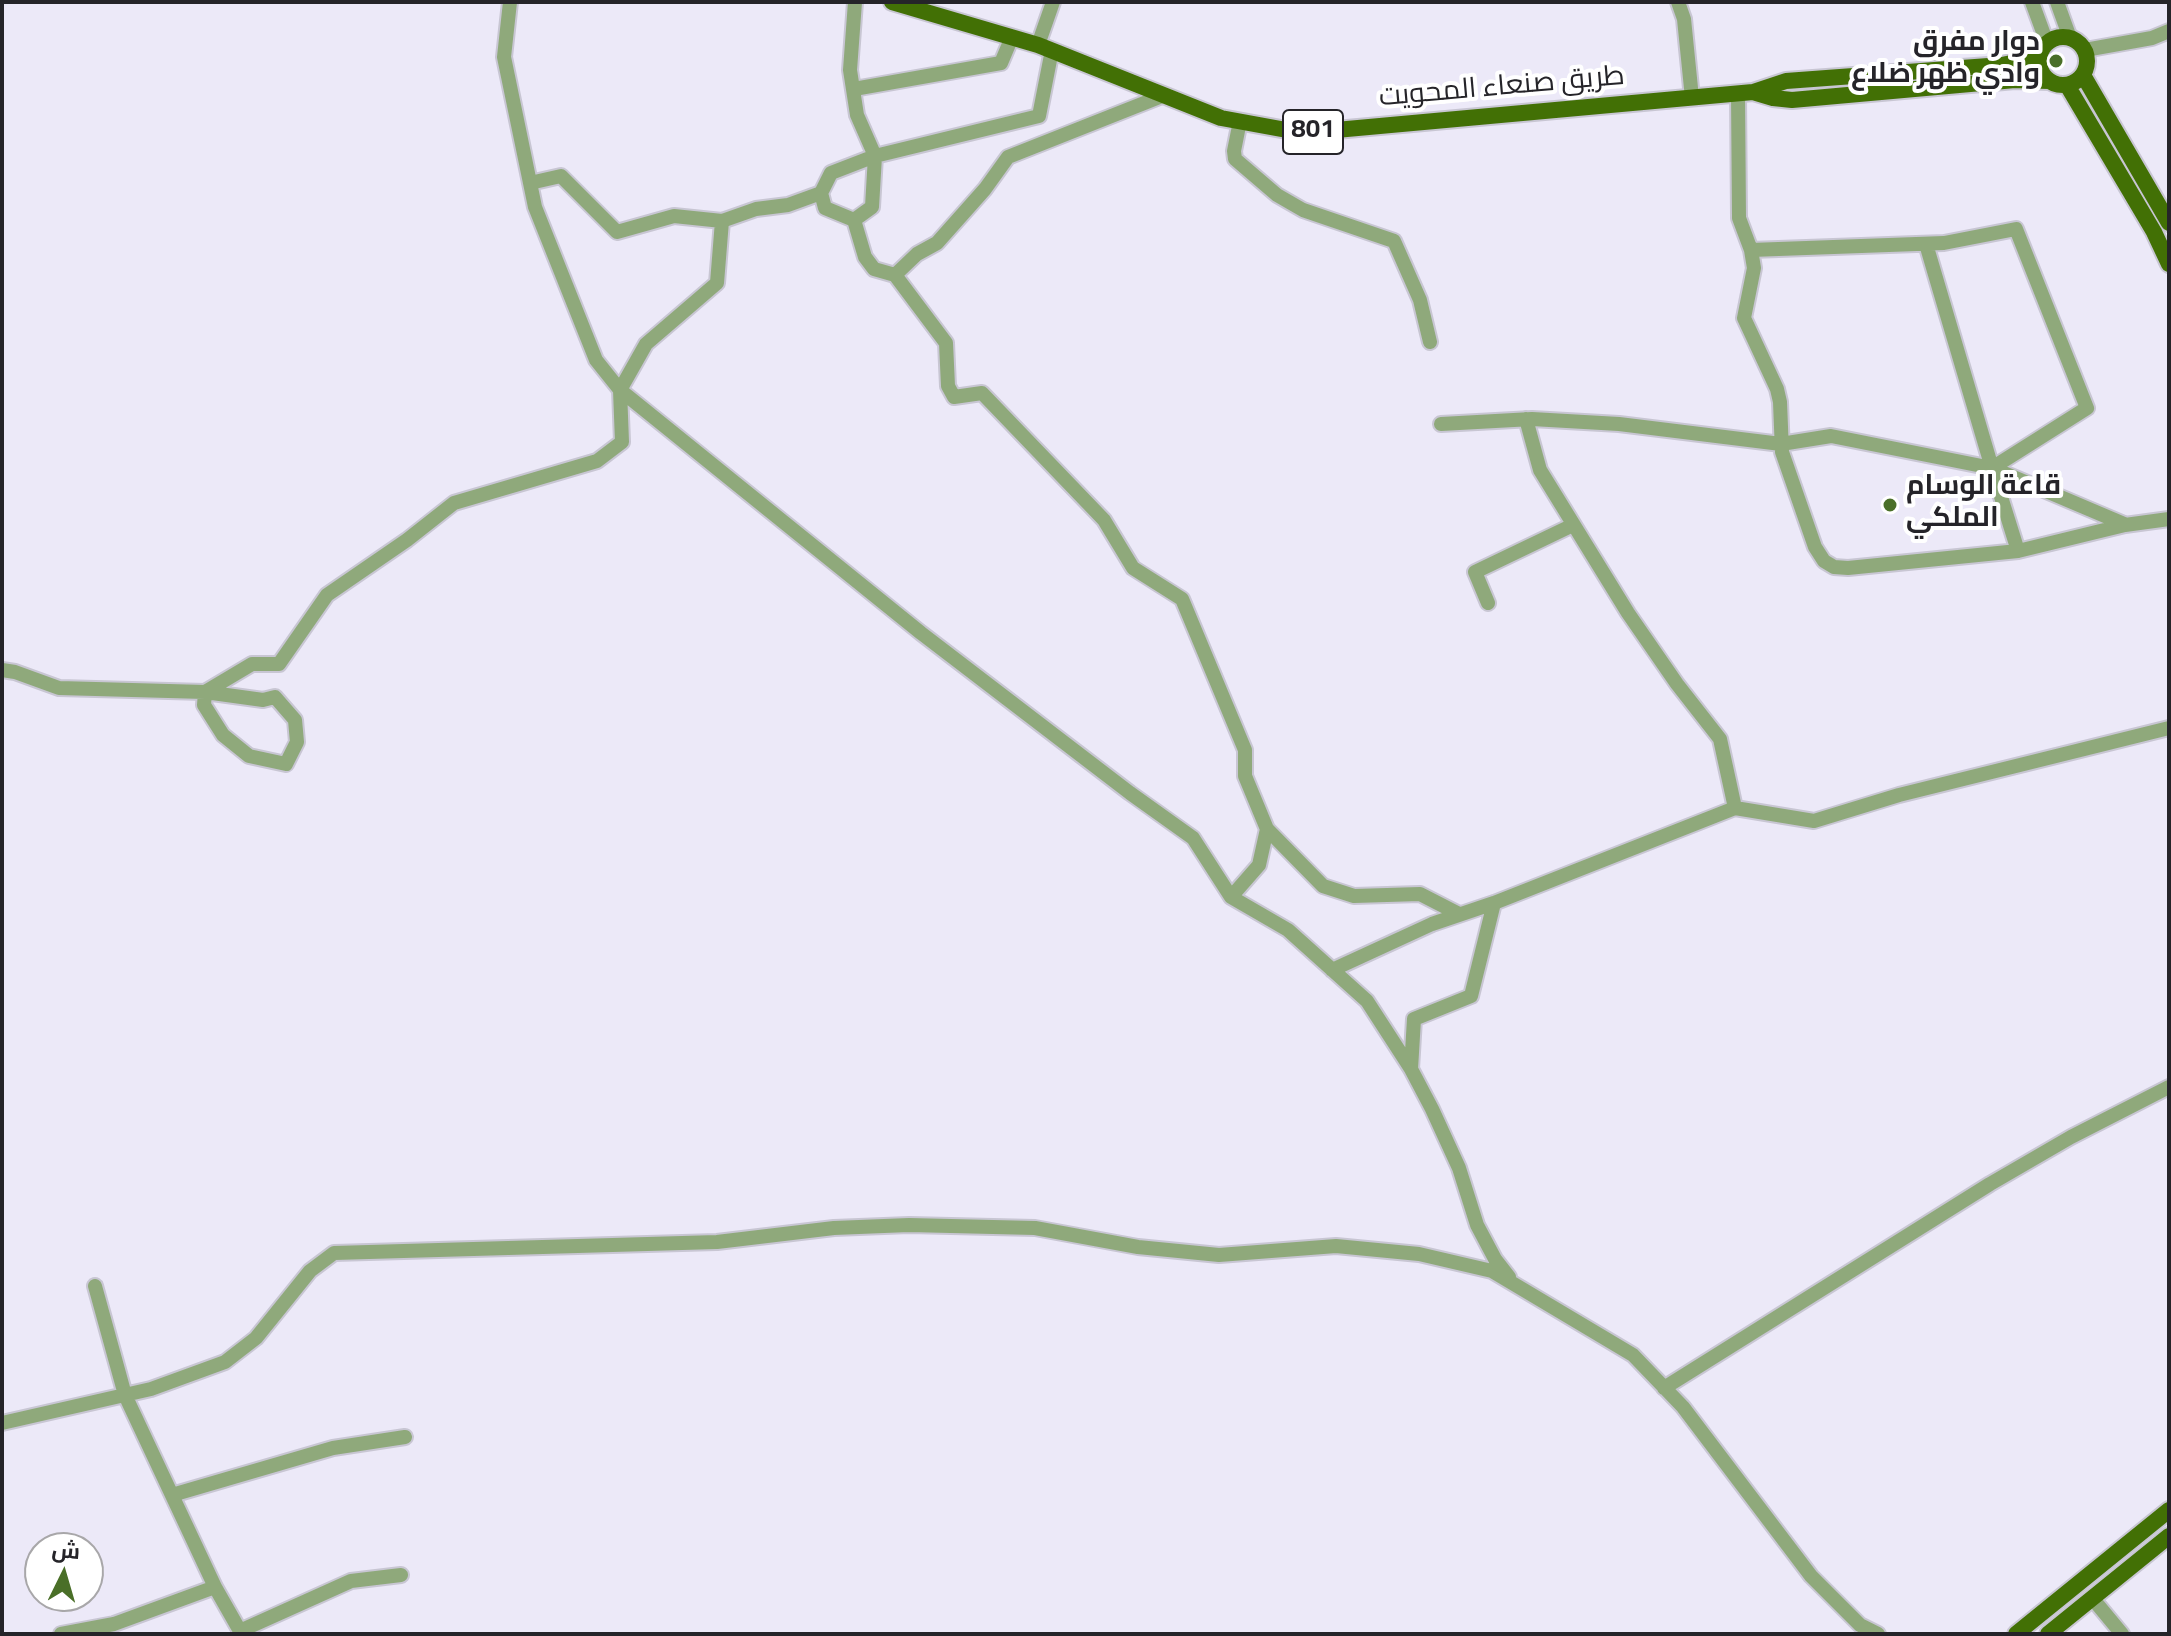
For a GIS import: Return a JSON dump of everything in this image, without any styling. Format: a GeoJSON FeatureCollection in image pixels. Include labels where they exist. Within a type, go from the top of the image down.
{"type":"FeatureCollection","features":[{"type":"Feature","properties":{"kind":"main road","name":"طريق صنعاء المحويت"},"geometry":{"type":"LineString","coordinates":[[892,2],[914,5],[1045,48],[1221,118],[1303,133],[1746,93],[1786,81],[2002,65],[2043,50]]}},
{"type":"Feature","properties":{"kind":"main road"},"geometry":{"type":"LineString","coordinates":[[2062,37],[2070,38],[2085,50],[2087,67],[2083,75],[2067,85],[2049,81],[2042,74],[2043,50],[2062,37]]}},
{"type":"Feature","properties":{"kind":"main road"},"geometry":{"type":"LineString","coordinates":[[2083,75],[2169,223]]}},
{"type":"Feature","properties":{"kind":"main road","name":"طريق صنعاء المحويت"},"geometry":{"type":"LineString","coordinates":[[1746,93],[1792,100],[2015,80],[2049,81]]}},
{"type":"Feature","properties":{"kind":"main road"},"geometry":{"type":"LineString","coordinates":[[2067,85],[2154,232],[2169,264]]}},
{"type":"Feature","properties":{"kind":"main road"},"geometry":{"type":"LineString","coordinates":[[2016,1634],[2169,1510]]}},
{"type":"Feature","properties":{"kind":"main road"},"geometry":{"type":"LineString","coordinates":[[2048,1634],[2169,1536]]}},
{"type":"Feature","properties":{"kind":"main road"},"geometry":{"type":"LineString","coordinates":[[2134,1540],[2146,1556]]}},
{"type":"Feature","properties":{"kind":"street"},"geometry":{"type":"LineString","coordinates":[[510,2],[504,57],[535,207],[596,360],[620,390],[921,633],[1193,838],[1231,897],[1288,930],[1367,1001],[1411,1069],[1459,1168],[1477,1225],[1495,1259],[1514,1284]]}},
{"type":"Feature","properties":{"kind":"street"},"geometry":{"type":"LineString","coordinates":[[854,220],[872,207],[875,156],[857,115],[850,70],[855,2]]}},
{"type":"Feature","properties":{"kind":"street"},"geometry":{"type":"LineString","coordinates":[[854,220],[825,208],[821,193],[831,173],[875,156],[1039,116],[1053,2]]}},
{"type":"Feature","properties":{"kind":"street"},"geometry":{"type":"LineString","coordinates":[[1678,2],[1684,19],[1692,98]]}},
{"type":"Feature","properties":{"kind":"street"},"geometry":{"type":"LineString","coordinates":[[2032,2],[2043,50]]}},
{"type":"Feature","properties":{"kind":"street"},"geometry":{"type":"LineString","coordinates":[[2057,2],[2070,38]]}},
{"type":"Feature","properties":{"kind":"street"},"geometry":{"type":"LineString","coordinates":[[2085,50],[2152,38],[2169,31]]}},
{"type":"Feature","properties":{"kind":"street"},"geometry":{"type":"LineString","coordinates":[[854,89],[1001,63],[1012,37]]}},
{"type":"Feature","properties":{"kind":"street"},"geometry":{"type":"LineString","coordinates":[[1746,93],[1739,218],[1751,250],[1753,276],[1744,318],[1779,395],[1781,444],[1815,547],[1828,564],[1848,568],[2018,551],[2125,525],[2169,519]]}},
{"type":"Feature","properties":{"kind":"street"},"geometry":{"type":"LineString","coordinates":[[895,275],[917,254],[937,243],[992,181],[1008,157],[1162,96]]}},
{"type":"Feature","properties":{"kind":"street"},"geometry":{"type":"LineString","coordinates":[[1240,121],[1235,159],[1277,195],[1303,210],[1394,241],[1420,300],[1430,342]]}},
{"type":"Feature","properties":{"kind":"street"},"geometry":{"type":"LineString","coordinates":[[530,183],[561,176],[617,232],[674,216],[722,221],[756,209],[788,205],[821,193]]}},
{"type":"Feature","properties":{"kind":"street"},"geometry":{"type":"LineString","coordinates":[[854,220],[865,257],[874,269],[895,275],[946,343],[948,386],[954,397],[982,393],[1104,520],[1133,568],[1182,599],[1245,750],[1245,776],[1267,829],[1323,886],[1354,896],[1420,894],[1459,914]]}},
{"type":"Feature","properties":{"kind":"street"},"geometry":{"type":"LineString","coordinates":[[205,692],[252,664],[279,664],[327,595],[454,503],[597,461],[622,442],[620,390],[646,344],[717,283],[722,221]]}},
{"type":"Feature","properties":{"kind":"street"},"geometry":{"type":"LineString","coordinates":[[1751,250],[1944,243],[2016,229],[2087,408],[1992,468]]}},
{"type":"Feature","properties":{"kind":"street"},"geometry":{"type":"LineString","coordinates":[[1926,244],[2018,551]]}},
{"type":"Feature","properties":{"kind":"street"},"geometry":{"type":"LineString","coordinates":[[1441,424],[1526,419],[1619,424],[1781,444],[1831,436],[1992,468],[2125,525]]}},
{"type":"Feature","properties":{"kind":"street"},"geometry":{"type":"LineString","coordinates":[[1526,419],[1540,470],[1573,525],[1636,625],[1720,739],[1735,808]]}},
{"type":"Feature","properties":{"kind":"street"},"geometry":{"type":"LineString","coordinates":[[1488,603],[1475,572],[1573,525]]}},
{"type":"Feature","properties":{"kind":"street"},"geometry":{"type":"LineString","coordinates":[[2,670],[59,688],[205,692],[263,700],[275,697],[295,720],[297,742],[286,764],[249,756],[223,735],[204,705],[205,692]]}},
{"type":"Feature","properties":{"kind":"street"},"geometry":{"type":"LineString","coordinates":[[1332,970],[1459,914],[1735,808],[1814,821],[1899,795],[2169,728]]}},
{"type":"Feature","properties":{"kind":"street"},"geometry":{"type":"LineString","coordinates":[[1231,897],[1259,865],[1267,829]]}},
{"type":"Feature","properties":{"kind":"street"},"geometry":{"type":"LineString","coordinates":[[1411,1069],[1414,1019],[1471,996],[1494,903]]}},
{"type":"Feature","properties":{"kind":"street"},"geometry":{"type":"LineString","coordinates":[[1664,1388],[1990,1184],[2071,1137],[2169,1087]]}},
{"type":"Feature","properties":{"kind":"street"},"geometry":{"type":"LineString","coordinates":[[2,1423],[151,1389],[225,1362],[256,1338],[310,1271],[334,1253],[717,1242],[834,1228],[909,1225],[1035,1228],[1138,1247],[1219,1255],[1336,1246],[1419,1254],[1492,1271],[1633,1355],[1683,1407],[1811,1576],[1860,1625],[1878,1634]]}},
{"type":"Feature","properties":{"kind":"street"},"geometry":{"type":"LineString","coordinates":[[95,1286],[125,1395],[215,1587],[240,1631],[351,1581],[401,1575]]}},
{"type":"Feature","properties":{"kind":"street"},"geometry":{"type":"LineString","coordinates":[[172,1495],[333,1448],[405,1437]]}},
{"type":"Feature","properties":{"kind":"street"},"geometry":{"type":"LineString","coordinates":[[61,1634],[114,1624],[215,1587]]}},
{"type":"Feature","properties":{"kind":"street"},"geometry":{"type":"LineString","coordinates":[[2093,1599],[2122,1634]]}},
{"type":"Feature","properties":{"kind":"place","name":"دوار مفرق وادي ظهر ضلاع"},"geometry":{"type":"Point","coordinates":[2056,61]}},
{"type":"Feature","properties":{"kind":"place","name":"قاعة الوسام الملكي"},"geometry":{"type":"Point","coordinates":[1890,505]}}]}
